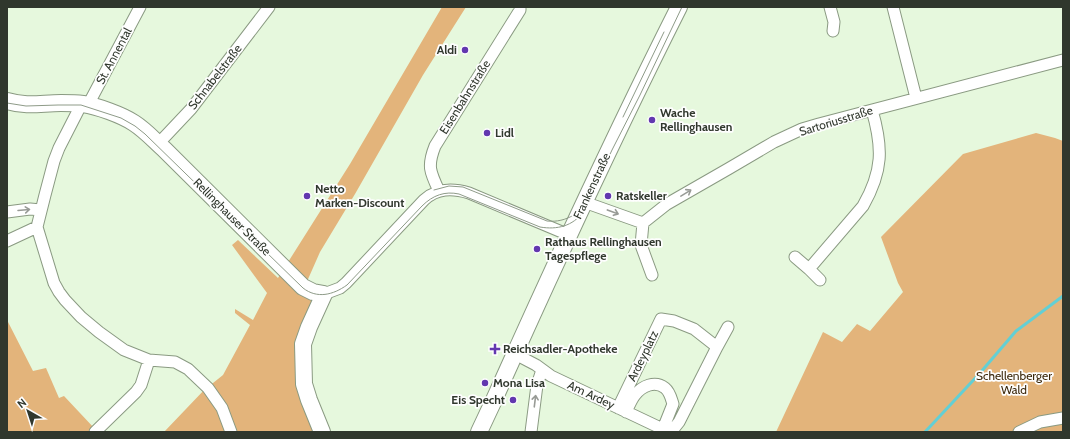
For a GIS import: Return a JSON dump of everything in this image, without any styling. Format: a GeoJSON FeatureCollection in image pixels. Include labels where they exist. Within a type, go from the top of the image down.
{"type":"FeatureCollection","features":[{"type":"Feature","properties":{"kind":"main road","name":"Frankenstraße"},"geometry":{"type":"LineString","coordinates":[[479,432],[584,202],[679,7]]}},
{"type":"Feature","properties":{"kind":"main road","name":"Rellinghauser Straße"},"geometry":{"type":"LineString","coordinates":[[7,101],[32,105],[54,103],[85,104],[120,115],[134,122],[144,130],[303,287],[314,292],[324,294]]}},
{"type":"Feature","properties":{"kind":"main road"},"geometry":{"type":"LineString","coordinates":[[322,432],[304,384],[303,344],[324,294]]}},
{"type":"Feature","properties":{"kind":"street","name":"St. Annental"},"geometry":{"type":"LineString","coordinates":[[38,227],[50,175],[59,148],[140,7]]}},
{"type":"Feature","properties":{"kind":"street","name":"Schnabelstraße"},"geometry":{"type":"LineString","coordinates":[[158,144],[191,109],[269,7]]}},
{"type":"Feature","properties":{"kind":"street","name":"Eisenbahnstraße"},"geometry":{"type":"LineString","coordinates":[[439,191],[432,177],[430,168],[430,161],[435,146],[520,10],[520,7]]}},
{"type":"Feature","properties":{"kind":"street"},"geometry":{"type":"LineString","coordinates":[[830,7],[834,22],[833,31]]}},
{"type":"Feature","properties":{"kind":"street"},"geometry":{"type":"LineString","coordinates":[[893,7],[916,98]]}},
{"type":"Feature","properties":{"kind":"street","name":"Sartoriusstraße"},"geometry":{"type":"LineString","coordinates":[[643,223],[667,204],[774,142],[802,129],[1063,60]]}},
{"type":"Feature","properties":{"kind":"street"},"geometry":{"type":"LineString","coordinates":[[810,269],[863,206],[869,196],[876,178],[880,161],[880,144],[872,110]]}},
{"type":"Feature","properties":{"kind":"street"},"geometry":{"type":"LineString","coordinates":[[324,294],[340,288],[346,283],[424,200],[439,191],[460,190],[469,193],[569,235]]}},
{"type":"Feature","properties":{"kind":"street"},"geometry":{"type":"LineString","coordinates":[[584,202],[643,223],[641,245],[652,275]]}},
{"type":"Feature","properties":{"kind":"street"},"geometry":{"type":"LineString","coordinates":[[7,212],[30,209],[41,210]]}},
{"type":"Feature","properties":{"kind":"street"},"geometry":{"type":"LineString","coordinates":[[7,241],[38,227],[53,279],[59,292],[81,317],[124,350],[148,360],[175,362],[188,369],[208,388],[222,408],[231,432]]}},
{"type":"Feature","properties":{"kind":"street"},"geometry":{"type":"LineString","coordinates":[[795,257],[810,269],[820,280]]}},
{"type":"Feature","properties":{"kind":"street","name":"Ardeyplatz"},"geometry":{"type":"LineString","coordinates":[[622,410],[661,319],[694,329],[717,347]]}},
{"type":"Feature","properties":{"kind":"street"},"geometry":{"type":"LineString","coordinates":[[667,431],[679,422],[728,327]]}},
{"type":"Feature","properties":{"kind":"street","name":"Am Ardey"},"geometry":{"type":"LineString","coordinates":[[515,354],[536,365],[551,376],[667,431]]}},
{"type":"Feature","properties":{"kind":"street"},"geometry":{"type":"LineString","coordinates":[[94,432],[136,392],[141,385],[148,360]]}},
{"type":"Feature","properties":{"kind":"street"},"geometry":{"type":"LineString","coordinates":[[531,432],[537,385],[542,370]]}},
{"type":"Feature","properties":{"kind":"street","name":"Ardeyplatz"},"geometry":{"type":"LineString","coordinates":[[622,410],[635,394],[644,386],[655,384],[665,388],[670,394],[673,404],[667,431]]}},
{"type":"Feature","properties":{"kind":"street"},"geometry":{"type":"LineString","coordinates":[[1019,432],[1040,422],[1063,418]]}},
{"type":"Feature","properties":{"kind":"green space"},"geometry":{"type":"Polygon","coordinates":[[[442,7],[466,7],[423,75],[320,252],[305,286],[319,292],[301,344],[319,432],[232,432],[208,387],[223,375],[250,325],[235,313],[235,309],[253,320],[267,293],[232,245],[238,240],[278,278],[350,164],[442,7]]]}},
{"type":"Feature","properties":{"kind":"green space","name":"Schellenberger Wald"},"geometry":{"type":"Polygon","coordinates":[[[1036,133],[1063,141],[1063,432],[776,432],[823,332],[842,342],[857,324],[870,331],[903,292],[898,283],[881,237],[963,154],[1036,133]]]}},
{"type":"Feature","properties":{"kind":"green space"},"geometry":{"type":"Polygon","coordinates":[[[7,320],[33,371],[46,368],[59,398],[64,396],[95,429],[92,432],[7,432],[7,320]]]}},
{"type":"Feature","properties":{"kind":"green space"},"geometry":{"type":"Polygon","coordinates":[[[206,388],[230,432],[164,432],[206,388]]]}},
{"type":"Feature","properties":{"kind":"waterway"},"geometry":{"type":"LineString","coordinates":[[925,432],[980,373],[1016,331],[1063,296]]}},
{"type":"Feature","properties":{"kind":"tram line"},"geometry":{"type":"LineString","coordinates":[[7,103],[26,106],[81,105],[121,118],[135,126],[303,288],[319,295],[331,293],[347,285],[422,206],[430,199],[439,195],[449,193],[459,194],[540,227],[552,228],[564,226],[574,221],[583,212],[682,7]]}},
{"type":"Feature","properties":{"kind":"tram line"},"geometry":{"type":"LineString","coordinates":[[623,117],[664,32]]}},
{"type":"Feature","properties":{"kind":"tram line"},"geometry":{"type":"LineString","coordinates":[[434,190],[449,186],[463,187],[547,221],[561,220],[574,215]]}},
{"type":"Feature","properties":{"kind":"place","name":"Aldi"},"geometry":{"type":"Point","coordinates":[465,50]}},
{"type":"Feature","properties":{"kind":"place","name":"Wache Rellinghausen"},"geometry":{"type":"Point","coordinates":[652,120]}},
{"type":"Feature","properties":{"kind":"place","name":"Lidl"},"geometry":{"type":"Point","coordinates":[487,133]}},
{"type":"Feature","properties":{"kind":"place","name":"Netto Marken-Discount"},"geometry":{"type":"Point","coordinates":[307,196]}},
{"type":"Feature","properties":{"kind":"place","name":"Ratskeller"},"geometry":{"type":"Point","coordinates":[608,196]}},
{"type":"Feature","properties":{"kind":"place","name":"Rathaus Rellinghausen Tagespflege"},"geometry":{"type":"Point","coordinates":[537,249]}},
{"type":"Feature","properties":{"kind":"place","name":"Reichsadler-Apotheke"},"geometry":{"type":"Point","coordinates":[495,349]}},
{"type":"Feature","properties":{"kind":"place","name":"Mona Lisa"},"geometry":{"type":"Point","coordinates":[485,383]}},
{"type":"Feature","properties":{"kind":"place","name":"Eis Specht"},"geometry":{"type":"Point","coordinates":[513,400]}}]}
